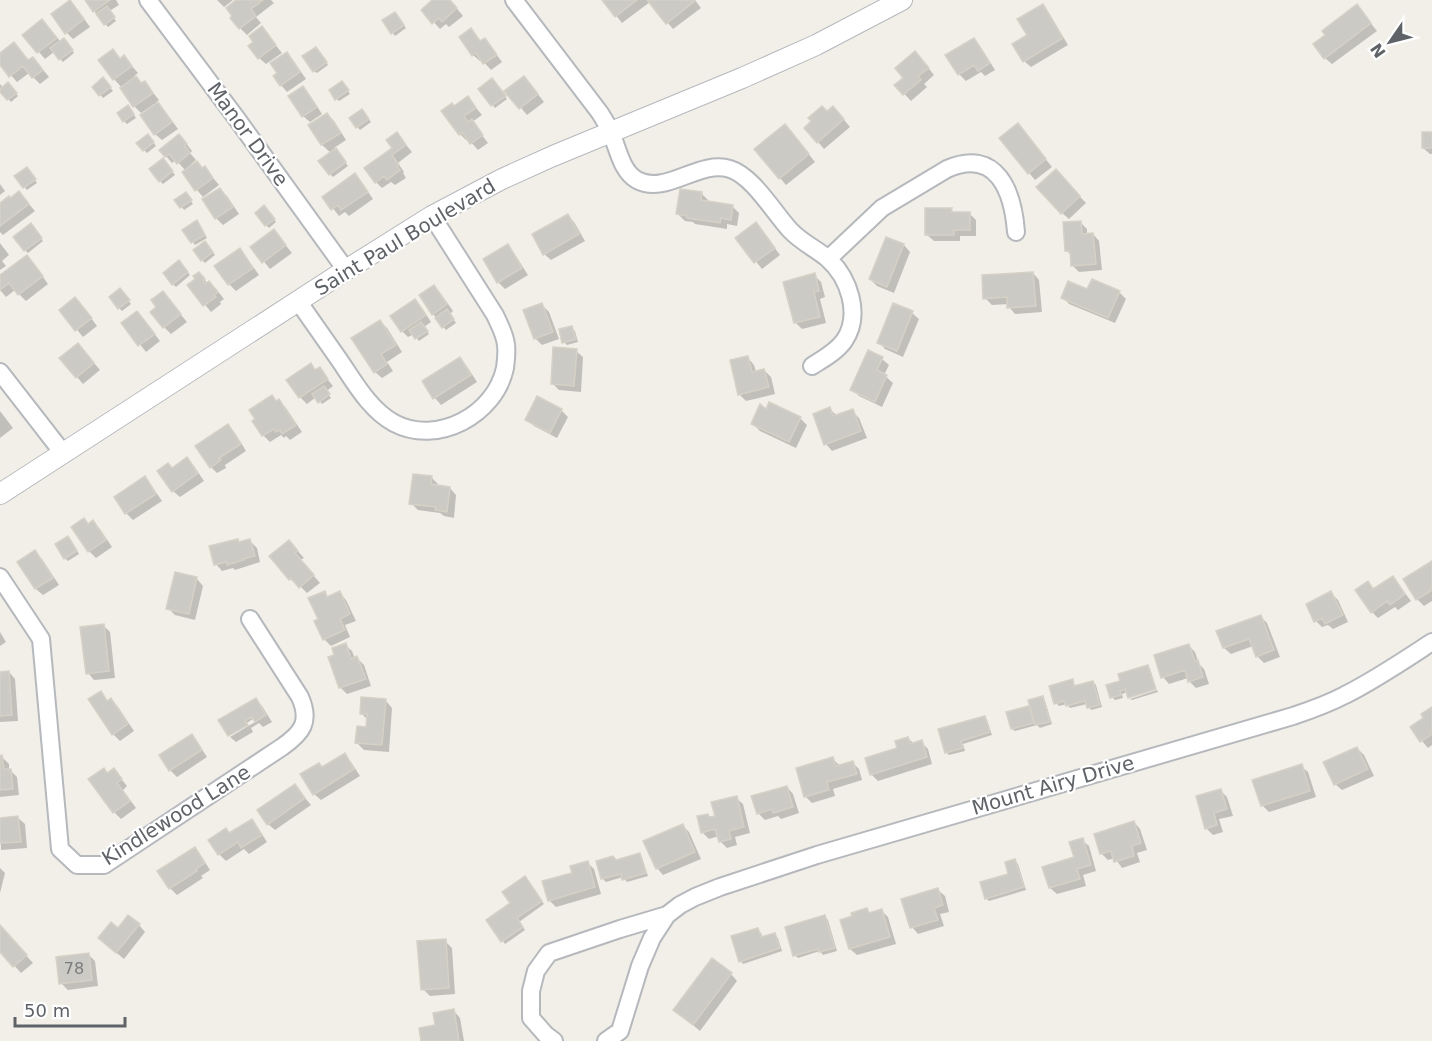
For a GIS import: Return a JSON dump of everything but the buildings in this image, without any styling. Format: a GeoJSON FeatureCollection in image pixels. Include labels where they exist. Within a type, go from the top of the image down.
{"type":"FeatureCollection","features":[{"type":"Feature","properties":{"kind":"street","name":"Manor Drive"},"geometry":{"type":"LineString","coordinates":[[148,0],[346,270]]}},
{"type":"Feature","properties":{"kind":"street"},"geometry":{"type":"LineString","coordinates":[[514,0],[600,113],[611,132],[623,162],[637,180],[657,184],[705,168],[719,166],[739,172],[750,181],[791,231],[828,259],[840,273],[848,289],[851,302],[850,328],[846,339],[838,348],[812,366]]}},
{"type":"Feature","properties":{"kind":"street","name":"Saint Paul Boulevard"},"geometry":{"type":"LineString","coordinates":[[0,494],[432,216],[502,179],[816,45],[902,0]]}},
{"type":"Feature","properties":{"kind":"street"},"geometry":{"type":"LineString","coordinates":[[828,259],[882,208],[957,164],[976,163],[993,171],[1002,180],[1012,202],[1016,232]]}},
{"type":"Feature","properties":{"kind":"street"},"geometry":{"type":"LineString","coordinates":[[298,301],[379,413],[404,428],[430,431],[467,419],[490,400],[498,388],[506,359],[506,346],[495,315],[432,216]]}},
{"type":"Feature","properties":{"kind":"street"},"geometry":{"type":"LineString","coordinates":[[0,372],[63,453]]}},
{"type":"Feature","properties":{"kind":"street","name":"Kindlewood Lane"},"geometry":{"type":"LineString","coordinates":[[0,577],[41,639],[60,849],[77,866],[104,865],[282,747],[301,730],[305,720],[305,708],[250,619]]}},
{"type":"Feature","properties":{"kind":"street","name":"Mount Airy Drive"},"geometry":{"type":"LineString","coordinates":[[606,1041],[620,1030],[651,938],[667,915],[695,897],[817,855],[1293,716],[1343,697],[1376,679],[1432,642]]}},
{"type":"Feature","properties":{"kind":"street","name":"Mount Airy Drive"},"geometry":{"type":"LineString","coordinates":[[554,1041],[531,1018],[531,992],[536,971],[549,952],[667,915]]}}]}
